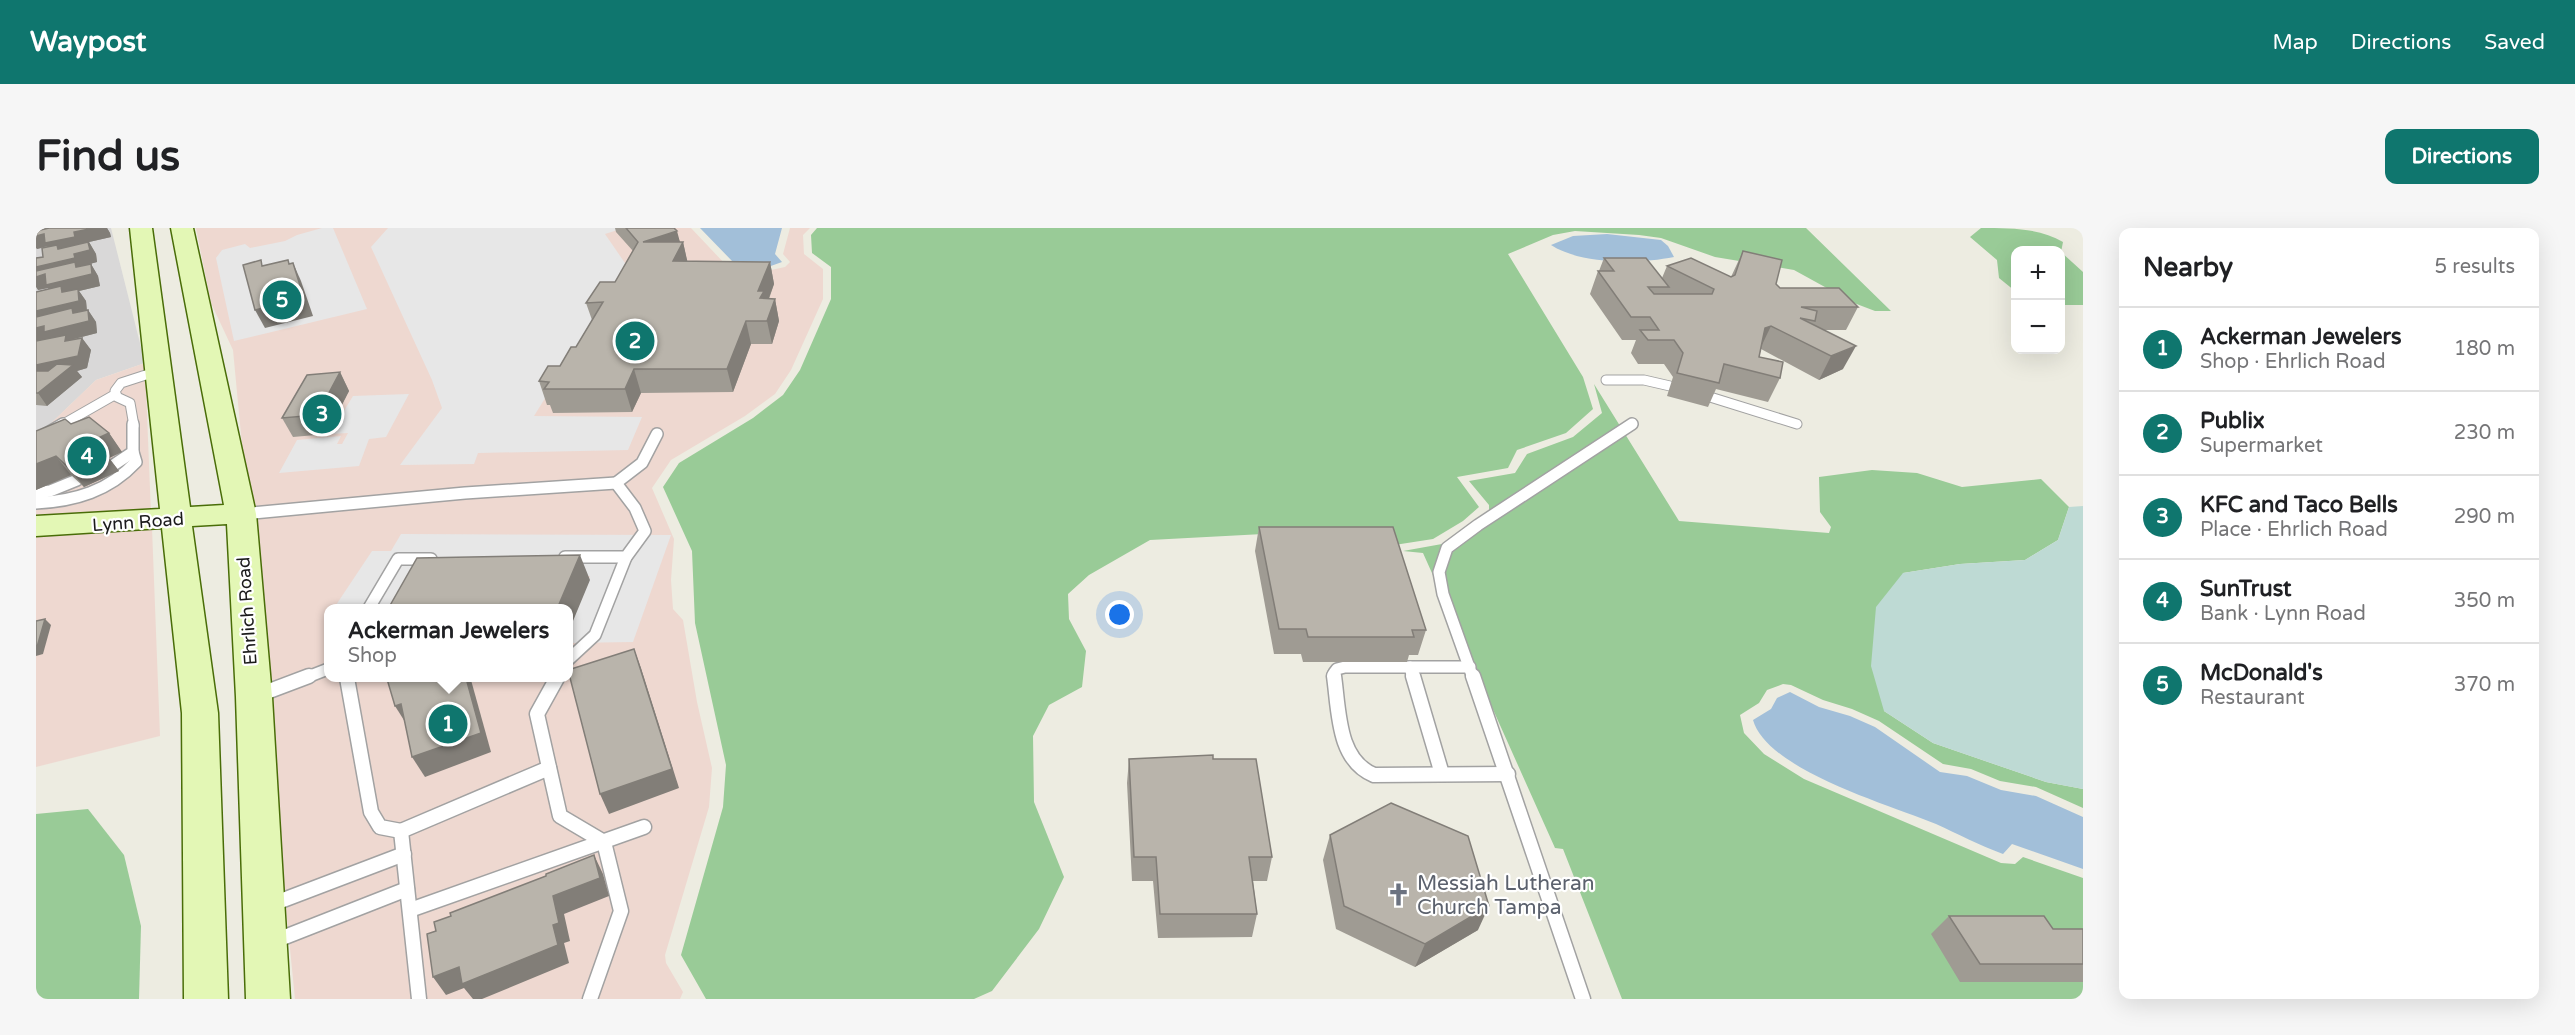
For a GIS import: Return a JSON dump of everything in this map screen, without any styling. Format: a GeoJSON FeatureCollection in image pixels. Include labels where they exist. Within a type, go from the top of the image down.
{"type":"FeatureCollection","features":[{"type":"Feature","properties":{"kind":"main road"},"geometry":{"type":"LineString","coordinates":[[141,228],[200,712],[206,999]]}},
{"type":"Feature","properties":{"kind":"main road","name":"Ehrlich Road"},"geometry":{"type":"LineString","coordinates":[[182,228],[241,514],[254,697],[268,999]]}},
{"type":"Feature","properties":{"kind":"main road","name":"Lynn Road"},"geometry":{"type":"LineString","coordinates":[[36,526],[241,514]]}},
{"type":"Feature","properties":{"kind":"lane"},"geometry":{"type":"LineString","coordinates":[[116,394],[115,391],[121,382],[158,371]]}},
{"type":"Feature","properties":{"kind":"lane"},"geometry":{"type":"LineString","coordinates":[[1606,380],[1644,380],[1670,386]]}},
{"type":"Feature","properties":{"kind":"lane"},"geometry":{"type":"LineString","coordinates":[[36,440],[55,431],[99,400],[116,394]]}},
{"type":"Feature","properties":{"kind":"lane"},"geometry":{"type":"LineString","coordinates":[[36,503],[88,495],[111,486],[136,462],[133,452],[135,434],[130,403],[116,394]]}},
{"type":"Feature","properties":{"kind":"lane"},"geometry":{"type":"LineString","coordinates":[[1710,397],[1797,424]]}},
{"type":"Feature","properties":{"kind":"lane"},"geometry":{"type":"LineString","coordinates":[[1583,999],[1508,774],[1443,594],[1439,572],[1447,548],[1478,525],[1632,424]]}},
{"type":"Feature","properties":{"kind":"lane"},"geometry":{"type":"LineString","coordinates":[[241,514],[465,493],[616,483],[642,463],[657,434]]}},
{"type":"Feature","properties":{"kind":"lane"},"geometry":{"type":"LineString","coordinates":[[112,466],[133,452]]}},
{"type":"Feature","properties":{"kind":"lane"},"geometry":{"type":"LineString","coordinates":[[36,493],[50,491],[77,480]]}},
{"type":"Feature","properties":{"kind":"lane"},"geometry":{"type":"LineString","coordinates":[[573,655],[595,635],[626,557],[645,531],[635,508],[616,483]]}},
{"type":"Feature","properties":{"kind":"lane"},"geometry":{"type":"LineString","coordinates":[[555,557],[626,557]]}},
{"type":"Feature","properties":{"kind":"lane"},"geometry":{"type":"LineString","coordinates":[[372,604],[398,559],[448,558]]}},
{"type":"Feature","properties":{"kind":"lane"},"geometry":{"type":"LineString","coordinates":[[1470,667],[1345,667],[1338,669],[1334,673],[1347,747],[1354,763],[1363,771],[1374,775],[1508,774]]}},
{"type":"Feature","properties":{"kind":"lane"},"geometry":{"type":"LineString","coordinates":[[1410,667],[1442,774]]}},
{"type":"Feature","properties":{"kind":"lane"},"geometry":{"type":"LineString","coordinates":[[254,697],[324,671]]}},
{"type":"Feature","properties":{"kind":"lane"},"geometry":{"type":"LineString","coordinates":[[348,682],[371,812],[380,827],[401,831],[549,768]]}},
{"type":"Feature","properties":{"kind":"lane"},"geometry":{"type":"LineString","coordinates":[[555,682],[537,714],[560,816],[604,842],[621,911],[590,999]]}},
{"type":"Feature","properties":{"kind":"lane"},"geometry":{"type":"LineString","coordinates":[[410,910],[644,827]]}},
{"type":"Feature","properties":{"kind":"lane"},"geometry":{"type":"LineString","coordinates":[[401,831],[419,999]]}},
{"type":"Feature","properties":{"kind":"lane"},"geometry":{"type":"LineString","coordinates":[[265,926],[404,854]]}},
{"type":"Feature","properties":{"kind":"lane"},"geometry":{"type":"LineString","coordinates":[[265,926],[407,889]]}},
{"type":"Feature","properties":{"kind":"shaded area"},"geometry":{"type":"Polygon","coordinates":[[[36,228],[111,228],[145,363],[96,380],[47,427],[36,432],[36,228]]]}},
{"type":"Feature","properties":{"kind":"shaded area"},"geometry":{"type":"Polygon","coordinates":[[[196,228],[691,228],[726,265],[771,270],[785,267],[790,262],[783,254],[790,228],[810,228],[803,235],[804,254],[823,269],[823,299],[791,370],[775,394],[745,416],[671,460],[652,488],[674,539],[671,580],[673,609],[683,620],[697,702],[712,768],[709,807],[665,955],[666,963],[683,992],[680,999],[295,999],[277,818],[254,512],[257,507],[254,507],[244,466],[233,350],[211,303],[196,228]]]}},
{"type":"Feature","properties":{"kind":"shaded area"},"geometry":{"type":"Polygon","coordinates":[[[322,228],[333,228],[367,309],[234,341],[216,258],[222,250],[245,244],[250,248],[285,241],[322,228]]]}},
{"type":"Feature","properties":{"kind":"shaded area"},"geometry":{"type":"Polygon","coordinates":[[[388,228],[624,228],[605,234],[627,266],[534,416],[642,417],[628,450],[478,453],[474,464],[400,465],[442,408],[432,380],[371,247],[388,228]]]}},
{"type":"Feature","properties":{"kind":"shaded area"},"geometry":{"type":"Polygon","coordinates":[[[700,228],[782,228],[775,254],[782,262],[768,267],[733,262],[700,228]]]}},
{"type":"Feature","properties":{"kind":"shaded area"},"geometry":{"type":"Polygon","coordinates":[[[1607,234],[1661,240],[1668,246],[1674,257],[1644,261],[1611,261],[1578,256],[1551,245],[1573,236],[1607,234]]]}},
{"type":"Feature","properties":{"kind":"shaded area"},"geometry":{"type":"Polygon","coordinates":[[[145,363],[151,514],[36,519],[36,432],[47,427],[96,380],[145,363]]]}},
{"type":"Feature","properties":{"kind":"shaded area"},"geometry":{"type":"Polygon","coordinates":[[[409,394],[386,437],[369,439],[359,466],[279,473],[297,440],[341,436],[337,444],[342,444],[348,433],[330,434],[353,396],[409,394]]]}},
{"type":"Feature","properties":{"kind":"shaded area"},"geometry":{"type":"Polygon","coordinates":[[[2083,506],[2083,789],[2046,782],[1933,743],[1884,711],[1871,666],[1876,607],[1903,573],[1960,564],[2025,560],[2058,540],[2069,507],[2083,506]]]}},
{"type":"Feature","properties":{"kind":"shaded area"},"geometry":{"type":"Polygon","coordinates":[[[152,528],[160,736],[36,767],[36,534],[152,528]]]}},
{"type":"Feature","properties":{"kind":"shaded area"},"geometry":{"type":"Polygon","coordinates":[[[401,534],[671,535],[633,642],[573,643],[573,620],[590,576],[426,578],[410,604],[337,604],[372,551],[391,551],[401,534]]]}},
{"type":"Feature","properties":{"kind":"shaded area"},"geometry":{"type":"Polygon","coordinates":[[[1790,692],[1819,707],[1850,716],[1875,727],[1940,772],[1967,776],[2001,790],[2036,796],[2083,817],[2083,869],[2012,844],[2003,854],[1936,824],[1832,784],[1805,770],[1781,755],[1763,738],[1753,720],[1771,709],[1777,698],[1790,692]]]}},
{"type":"Feature","properties":{"kind":"green space"},"geometry":{"type":"Polygon","coordinates":[[[817,228],[1806,228],[1891,311],[1875,311],[1854,303],[1794,270],[1715,257],[1661,238],[1575,231],[1553,235],[1508,254],[1583,377],[1593,409],[1566,433],[1517,450],[1508,468],[1457,477],[1479,507],[1463,521],[1433,539],[1375,548],[1263,534],[1150,540],[1089,575],[1068,594],[1069,619],[1086,651],[1082,687],[1049,705],[1033,736],[1034,802],[1064,877],[1039,929],[992,991],[974,999],[706,999],[681,955],[723,807],[726,765],[695,623],[692,551],[663,487],[679,463],[753,418],[783,395],[800,370],[831,299],[831,267],[812,253],[811,235],[817,228]]]}},
{"type":"Feature","properties":{"kind":"green space"},"geometry":{"type":"Polygon","coordinates":[[[1981,228],[2014,229],[2035,231],[2063,242],[2062,246],[2011,246],[2011,288],[1999,278],[1997,260],[1970,237],[1981,228]]]}},
{"type":"Feature","properties":{"kind":"green space"},"geometry":{"type":"Polygon","coordinates":[[[2065,256],[2083,272],[2083,305],[2065,305],[2065,256]]]}},
{"type":"Feature","properties":{"kind":"green space"},"geometry":{"type":"Polygon","coordinates":[[[1594,384],[1679,521],[1829,533],[1831,527],[1820,512],[1819,477],[1872,470],[1917,473],[1962,487],[2041,479],[2069,507],[2058,540],[2025,560],[1960,564],[1903,573],[1884,711],[1933,743],[2046,782],[2083,789],[2083,808],[2036,787],[2000,781],[1971,769],[1943,764],[1879,721],[1791,685],[1783,684],[1767,690],[1759,703],[1740,715],[1744,733],[1764,754],[1804,779],[2001,863],[2015,864],[2023,857],[2083,878],[2083,999],[1622,999],[1563,849],[1555,848],[1423,553],[1403,551],[1442,544],[1472,526],[1489,510],[1489,505],[1469,481],[1515,473],[1527,454],[1573,437],[1602,413],[1594,384]]]}},
{"type":"Feature","properties":{"kind":"green space"},"geometry":{"type":"Polygon","coordinates":[[[88,809],[124,855],[141,926],[139,999],[36,999],[36,814],[88,809]]]}},
{"type":"Feature","properties":{"kind":"building"},"geometry":{"type":"Polygon","coordinates":[[[49,228],[94,228],[74,232],[75,237],[45,243],[44,234],[36,236],[36,231],[49,228]]]}},
{"type":"Feature","properties":{"kind":"building"},"geometry":{"type":"Polygon","coordinates":[[[626,228],[674,228],[677,231],[643,242],[683,242],[673,261],[770,262],[758,291],[764,291],[760,298],[775,299],[767,321],[746,321],[727,369],[634,369],[625,389],[544,389],[549,382],[539,381],[548,366],[560,366],[571,347],[576,347],[603,302],[586,303],[600,282],[615,282],[638,242],[626,228]]]}},
{"type":"Feature","properties":{"kind":"building"},"geometry":{"type":"Polygon","coordinates":[[[88,242],[90,250],[74,254],[75,258],[36,267],[36,258],[43,257],[42,248],[57,245],[58,249],[88,242]]]}},
{"type":"Feature","properties":{"kind":"building"},"geometry":{"type":"Polygon","coordinates":[[[1743,251],[1782,260],[1776,284],[1780,288],[1839,288],[1858,307],[1801,307],[1817,311],[1815,321],[1800,318],[1856,346],[1831,356],[1771,326],[1765,328],[1759,357],[1783,362],[1780,378],[1724,364],[1719,383],[1677,373],[1683,353],[1674,340],[1648,340],[1640,330],[1659,330],[1650,317],[1631,317],[1598,271],[1614,271],[1604,258],[1646,258],[1669,287],[1648,287],[1654,294],[1712,294],[1714,289],[1667,266],[1691,258],[1731,277],[1735,275],[1743,251]]]}},
{"type":"Feature","properties":{"kind":"building"},"geometry":{"type":"Polygon","coordinates":[[[261,260],[262,266],[288,260],[289,264],[293,263],[304,298],[255,310],[243,265],[261,260]]]}},
{"type":"Feature","properties":{"kind":"building"},"geometry":{"type":"Polygon","coordinates":[[[75,262],[76,267],[91,264],[92,274],[46,285],[45,274],[36,277],[36,271],[75,262]]]}},
{"type":"Feature","properties":{"kind":"building"},"geometry":{"type":"Polygon","coordinates":[[[61,286],[62,292],[78,289],[79,301],[36,311],[36,292],[61,286]]]}},
{"type":"Feature","properties":{"kind":"building"},"geometry":{"type":"Polygon","coordinates":[[[72,308],[73,313],[88,310],[89,321],[44,332],[44,326],[36,328],[36,317],[72,308]]]}},
{"type":"Feature","properties":{"kind":"building"},"geometry":{"type":"Polygon","coordinates":[[[66,335],[65,341],[82,338],[78,356],[36,365],[36,341],[66,335]]]}},
{"type":"Feature","properties":{"kind":"building"},"geometry":{"type":"Polygon","coordinates":[[[57,364],[73,365],[36,393],[36,371],[48,371],[57,364]]]}},
{"type":"Feature","properties":{"kind":"building"},"geometry":{"type":"Polygon","coordinates":[[[340,372],[317,415],[282,418],[307,375],[340,372]]]}},
{"type":"Feature","properties":{"kind":"building"},"geometry":{"type":"Polygon","coordinates":[[[89,417],[109,433],[92,441],[105,452],[69,468],[56,456],[36,464],[36,431],[65,419],[71,424],[89,417]]]}},
{"type":"Feature","properties":{"kind":"building"},"geometry":{"type":"Polygon","coordinates":[[[1259,527],[1393,527],[1426,630],[1412,630],[1414,637],[1308,637],[1306,629],[1279,629],[1259,527]]]}},
{"type":"Feature","properties":{"kind":"building"},"geometry":{"type":"Polygon","coordinates":[[[580,555],[559,604],[391,604],[417,558],[580,555]]]}},
{"type":"Feature","properties":{"kind":"building"},"geometry":{"type":"Polygon","coordinates":[[[45,619],[37,647],[36,648],[36,621],[45,619]]]}},
{"type":"Feature","properties":{"kind":"building"},"geometry":{"type":"Polygon","coordinates":[[[634,649],[672,769],[600,794],[571,682],[573,682],[573,668],[634,649]]]}},
{"type":"Feature","properties":{"kind":"building"},"geometry":{"type":"Polygon","coordinates":[[[388,682],[467,682],[481,733],[412,757],[401,704],[395,706],[388,682]]]}},
{"type":"Feature","properties":{"kind":"building"},"geometry":{"type":"Polygon","coordinates":[[[1213,755],[1213,759],[1256,759],[1272,857],[1249,857],[1257,914],[1160,914],[1156,857],[1134,857],[1129,759],[1213,755]]]}},
{"type":"Feature","properties":{"kind":"building","name":"Messiah Lutheran Church Tampa"},"geometry":{"type":"Polygon","coordinates":[[[1391,803],[1468,836],[1489,906],[1425,944],[1344,906],[1330,835],[1391,803]]]}},
{"type":"Feature","properties":{"kind":"building"},"geometry":{"type":"Polygon","coordinates":[[[594,855],[600,878],[553,896],[559,923],[553,925],[558,945],[462,984],[459,967],[433,977],[427,934],[436,931],[434,922],[451,916],[450,913],[594,855]]]}},
{"type":"Feature","properties":{"kind":"building"},"geometry":{"type":"Polygon","coordinates":[[[1949,916],[2044,916],[2053,929],[2083,929],[2083,964],[1980,964],[1949,916]]]}},
{"type":"Feature","properties":{"kind":"place","name":"McDonald's"},"geometry":{"type":"Point","coordinates":[282,300]}},
{"type":"Feature","properties":{"kind":"place","name":"Publix"},"geometry":{"type":"Point","coordinates":[635,341]}},
{"type":"Feature","properties":{"kind":"place","name":"KFC and Taco Bells"},"geometry":{"type":"Point","coordinates":[322,414]}},
{"type":"Feature","properties":{"kind":"place","name":"SunTrust"},"geometry":{"type":"Point","coordinates":[87,456]}},
{"type":"Feature","properties":{"kind":"place","name":"Ackerman Jewelers"},"geometry":{"type":"Point","coordinates":[448,724]}},
{"type":"Feature","properties":{"kind":"place","name":"Messiah Lutheran Church Tampa"},"geometry":{"type":"Point","coordinates":[1399,895]}}]}
